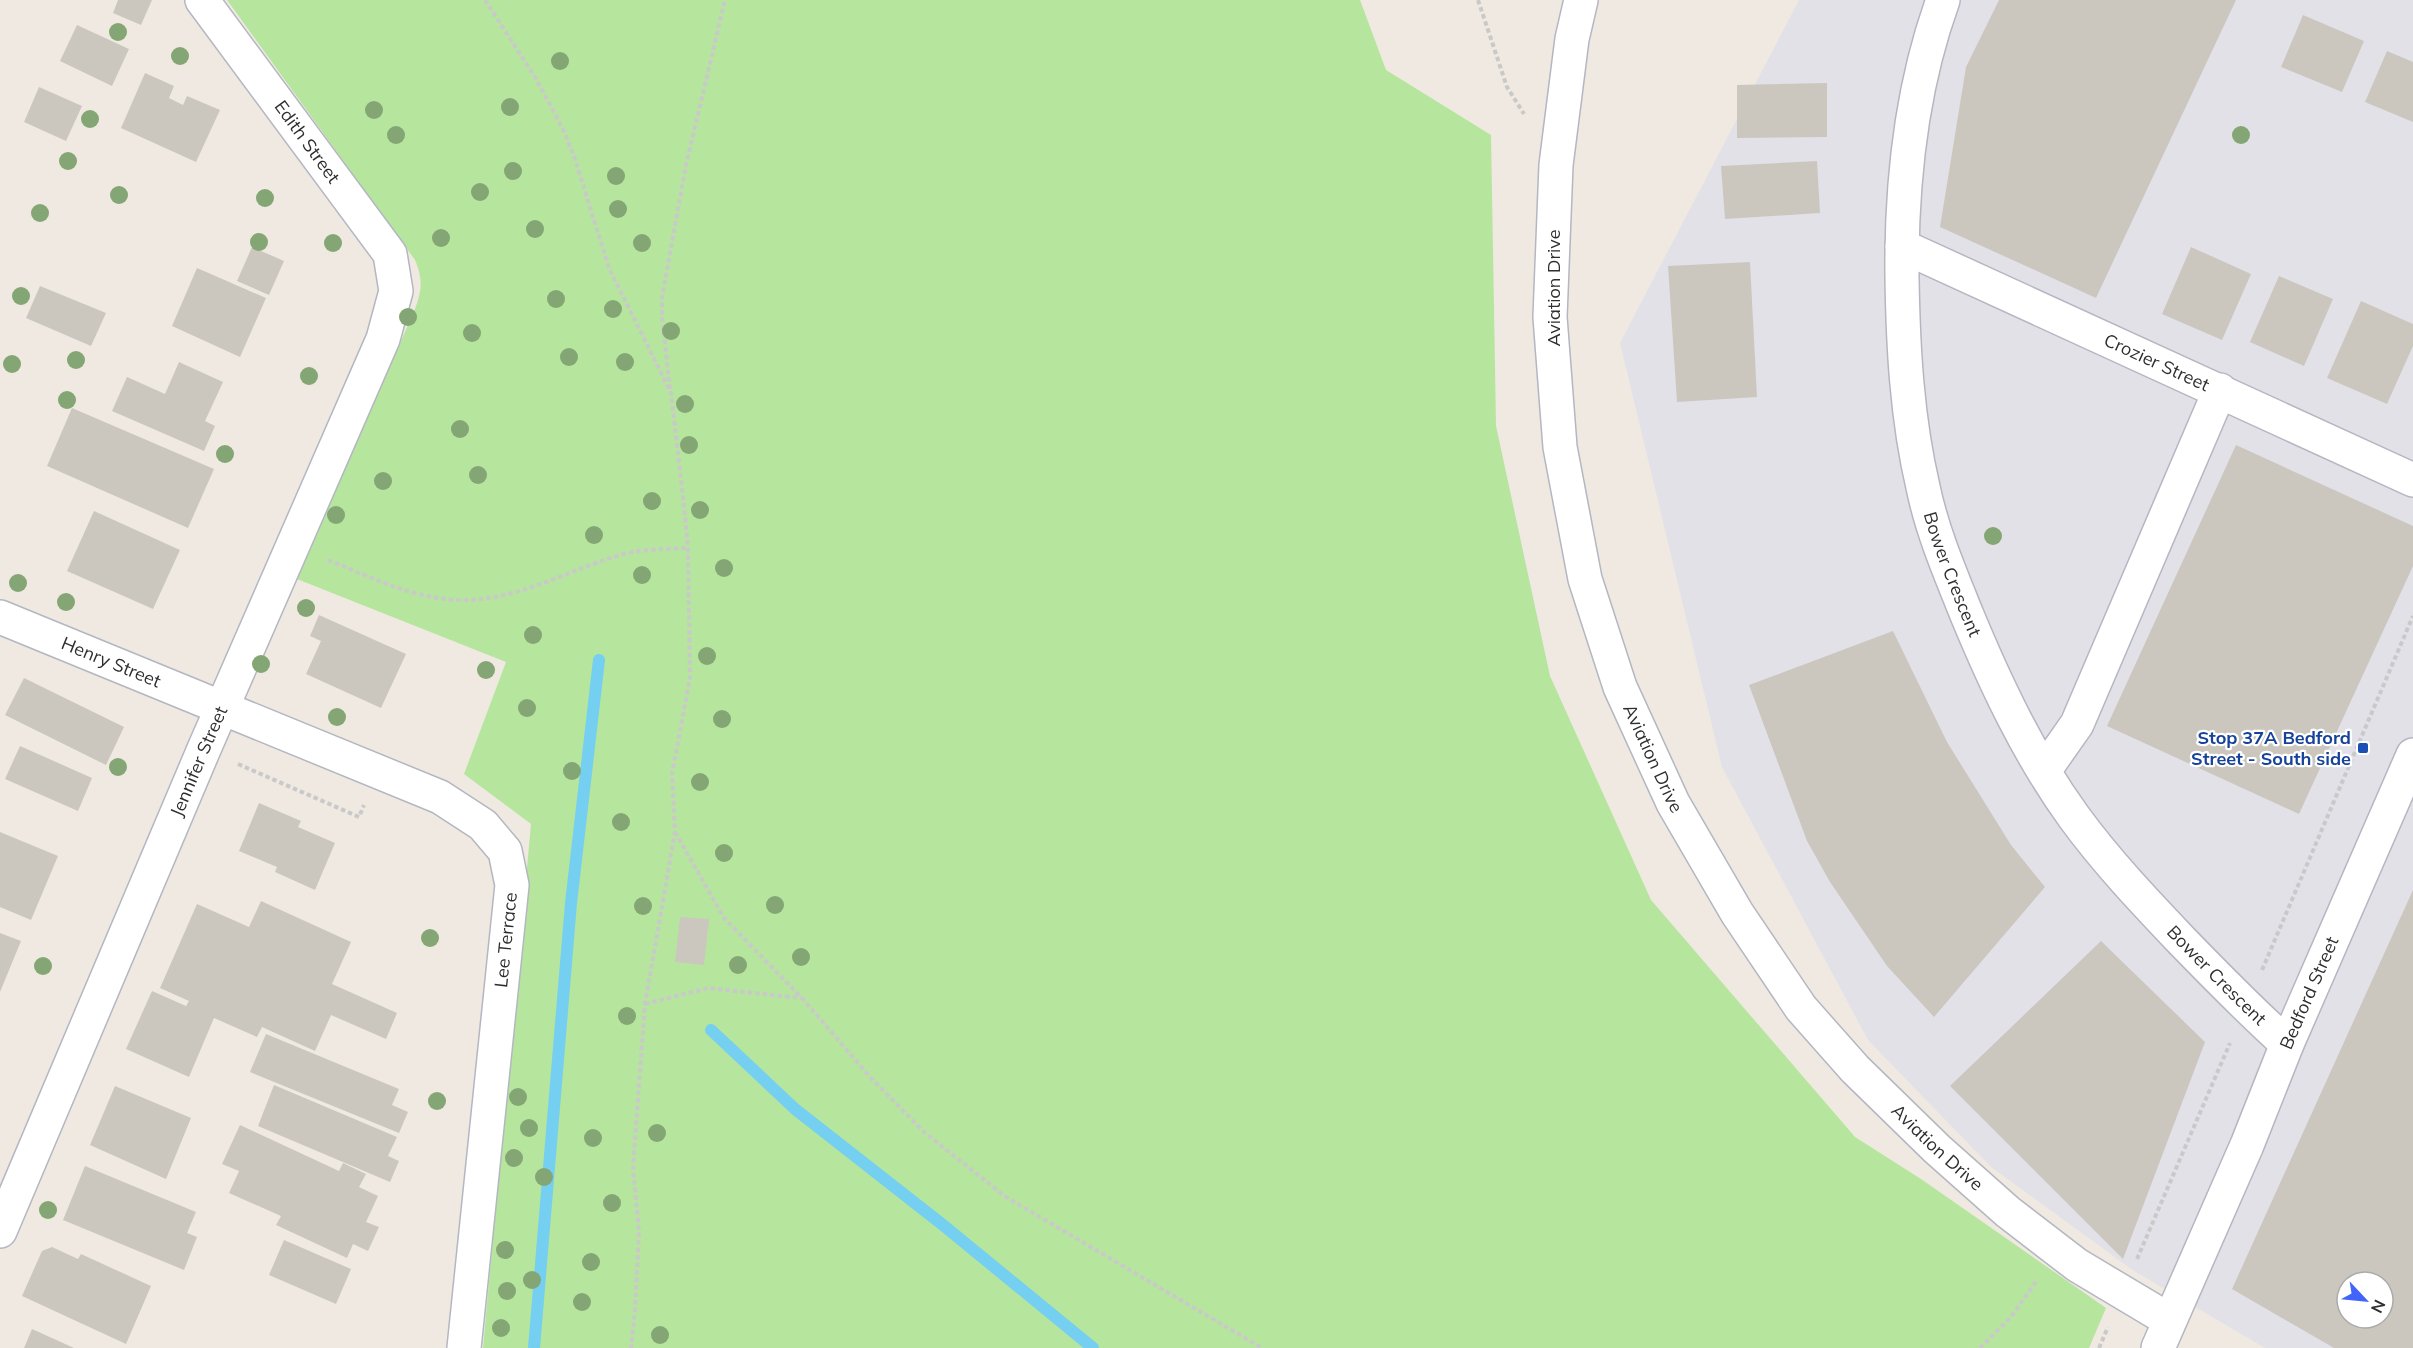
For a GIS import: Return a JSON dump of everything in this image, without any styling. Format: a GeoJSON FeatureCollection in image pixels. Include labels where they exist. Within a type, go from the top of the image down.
{"type":"FeatureCollection","features":[{"type":"Feature","properties":{"kind":"street","name":"Edith Street"},"geometry":{"type":"LineString","coordinates":[[202,0],[390,254],[396,291]]}},
{"type":"Feature","properties":{"kind":"street","name":"Aviation Drive"},"geometry":{"type":"LineString","coordinates":[[1581,0],[1572,39],[1556,165],[1550,317],[1560,447],[1585,579],[1620,687],[1673,803],[1737,913],[1801,1008],[1855,1069],[1937,1149],[2057,1252],[2170,1339]]}},
{"type":"Feature","properties":{"kind":"street","name":"Bower Crescent"},"geometry":{"type":"LineString","coordinates":[[1943,0],[1924,65],[1911,131],[1902,246],[1902,315],[1913,438],[1923,489],[1948,570],[2008,706],[2044,771],[2073,816],[2153,910],[2245,1007],[2286,1044]]}},
{"type":"Feature","properties":{"kind":"street","name":"Crozier Street"},"geometry":{"type":"LineString","coordinates":[[1902,246],[2413,480]]}},
{"type":"Feature","properties":{"kind":"street","name":"Jennifer Street"},"geometry":{"type":"LineString","coordinates":[[0,1231],[222,707],[383,339],[396,291]]}},
{"type":"Feature","properties":{"kind":"street"},"geometry":{"type":"LineString","coordinates":[[2044,771],[2077,724],[2220,390]]}},
{"type":"Feature","properties":{"kind":"street","name":"Henry Street"},"geometry":{"type":"LineString","coordinates":[[0,617],[222,707]]}},
{"type":"Feature","properties":{"kind":"street","name":"Lee Terrace"},"geometry":{"type":"LineString","coordinates":[[222,707],[440,797],[483,825],[505,851],[512,885],[464,1348]]}},
{"type":"Feature","properties":{"kind":"street","name":"Bedford Street"},"geometry":{"type":"LineString","coordinates":[[2170,1339],[2286,1044],[2413,755]]}},
{"type":"Feature","properties":{"kind":"path"},"geometry":{"type":"LineString","coordinates":[[485,0],[535,77],[563,129],[575,159],[609,268],[671,393]]}},
{"type":"Feature","properties":{"kind":"path"},"geometry":{"type":"LineString","coordinates":[[631,1348],[639,1232],[633,1167],[645,1004],[675,832],[672,774],[690,678],[688,548],[662,316],[662,298],[686,165],[725,0]]}},
{"type":"Feature","properties":{"kind":"path"},"geometry":{"type":"LineString","coordinates":[[1478,0],[1507,87],[1525,116]]}},
{"type":"Feature","properties":{"kind":"path"},"geometry":{"type":"LineString","coordinates":[[294,544],[401,589],[456,600],[477,600],[523,590],[625,554],[688,548]]}},
{"type":"Feature","properties":{"kind":"path"},"geometry":{"type":"LineString","coordinates":[[233,762],[359,817],[380,772]]}},
{"type":"Feature","properties":{"kind":"path"},"geometry":{"type":"LineString","coordinates":[[675,832],[724,918],[803,999],[870,1077],[925,1133],[1006,1197],[1262,1348]]}},
{"type":"Feature","properties":{"kind":"path"},"geometry":{"type":"LineString","coordinates":[[645,1004],[708,988],[803,999]]}},
{"type":"Feature","properties":{"kind":"path"},"geometry":{"type":"LineString","coordinates":[[1980,1348],[2010,1318],[2057,1252]]}},
{"type":"Feature","properties":{"kind":"shaded area"},"geometry":{"type":"Polygon","coordinates":[[[1799,0],[2413,0],[2413,1348],[2265,1348],[2131,1269],[1991,1167],[1868,1040],[1722,767],[1620,343],[1799,0]]]}},
{"type":"Feature","properties":{"kind":"green space"},"geometry":{"type":"Polygon","coordinates":[[[227,0],[1360,0],[1386,70],[1491,135],[1496,426],[1550,676],[1651,900],[1855,1137],[1921,1179],[2106,1308],[2089,1348],[483,1348],[531,824],[464,774],[506,662],[297,579],[415,309],[420,290],[420,279],[415,260],[227,0]]]}},
{"type":"Feature","properties":{"kind":"building"},"geometry":{"type":"Polygon","coordinates":[[[118,0],[152,0],[141,25],[113,13],[118,0]]]}},
{"type":"Feature","properties":{"kind":"building"},"geometry":{"type":"Polygon","coordinates":[[[1999,0],[2236,0],[2096,298],[1940,227],[1966,67],[1999,0]]]}},
{"type":"Feature","properties":{"kind":"building"},"geometry":{"type":"Polygon","coordinates":[[[2303,15],[2364,41],[2342,92],[2281,67],[2303,15]]]}},
{"type":"Feature","properties":{"kind":"building"},"geometry":{"type":"Polygon","coordinates":[[[77,25],[129,49],[112,86],[60,61],[77,25]]]}},
{"type":"Feature","properties":{"kind":"building"},"geometry":{"type":"Polygon","coordinates":[[[2387,51],[2413,62],[2413,122],[2365,102],[2387,51]]]}},
{"type":"Feature","properties":{"kind":"building"},"geometry":{"type":"Polygon","coordinates":[[[145,73],[174,86],[169,98],[183,105],[187,96],[220,110],[196,162],[121,128],[145,73]]]}},
{"type":"Feature","properties":{"kind":"building"},"geometry":{"type":"Polygon","coordinates":[[[1827,83],[1827,137],[1737,138],[1737,85],[1827,83]]]}},
{"type":"Feature","properties":{"kind":"building"},"geometry":{"type":"Polygon","coordinates":[[[39,87],[82,106],[66,141],[24,122],[39,87]]]}},
{"type":"Feature","properties":{"kind":"building"},"geometry":{"type":"Polygon","coordinates":[[[1817,161],[1820,213],[1725,219],[1721,166],[1817,161]]]}},
{"type":"Feature","properties":{"kind":"building"},"geometry":{"type":"Polygon","coordinates":[[[252,247],[284,261],[269,295],[237,281],[252,247]]]}},
{"type":"Feature","properties":{"kind":"building"},"geometry":{"type":"Polygon","coordinates":[[[2191,247],[2251,274],[2222,340],[2162,314],[2191,247]]]}},
{"type":"Feature","properties":{"kind":"building"},"geometry":{"type":"Polygon","coordinates":[[[1750,262],[1757,397],[1677,402],[1668,266],[1750,262]]]}},
{"type":"Feature","properties":{"kind":"building"},"geometry":{"type":"Polygon","coordinates":[[[197,268],[266,298],[240,357],[172,326],[197,268]]]}},
{"type":"Feature","properties":{"kind":"building"},"geometry":{"type":"Polygon","coordinates":[[[2279,276],[2333,299],[2304,366],[2250,342],[2279,276]]]}},
{"type":"Feature","properties":{"kind":"building"},"geometry":{"type":"Polygon","coordinates":[[[40,286],[106,313],[91,346],[26,318],[40,286]]]}},
{"type":"Feature","properties":{"kind":"building"},"geometry":{"type":"Polygon","coordinates":[[[2361,301],[2413,324],[2413,346],[2387,404],[2327,378],[2361,301]]]}},
{"type":"Feature","properties":{"kind":"building"},"geometry":{"type":"Polygon","coordinates":[[[179,362],[223,382],[205,421],[215,426],[204,451],[112,411],[127,377],[165,394],[179,362]]]}},
{"type":"Feature","properties":{"kind":"building"},"geometry":{"type":"Polygon","coordinates":[[[72,408],[214,469],[188,528],[47,466],[72,408]]]}},
{"type":"Feature","properties":{"kind":"building"},"geometry":{"type":"Polygon","coordinates":[[[2236,445],[2413,526],[2413,566],[2299,814],[2107,726],[2236,445]]]}},
{"type":"Feature","properties":{"kind":"building"},"geometry":{"type":"Polygon","coordinates":[[[94,511],[180,550],[153,609],[67,571],[94,511]]]}},
{"type":"Feature","properties":{"kind":"building"},"geometry":{"type":"Polygon","coordinates":[[[319,615],[406,654],[381,708],[306,674],[321,641],[310,636],[319,615]]]}},
{"type":"Feature","properties":{"kind":"building"},"geometry":{"type":"Polygon","coordinates":[[[1893,631],[1947,742],[2011,845],[2045,887],[1934,1017],[1887,966],[1830,882],[1807,841],[1749,685],[1893,631]]]}},
{"type":"Feature","properties":{"kind":"building"},"geometry":{"type":"Polygon","coordinates":[[[24,678],[124,727],[106,765],[5,715],[24,678]]]}},
{"type":"Feature","properties":{"kind":"building"},"geometry":{"type":"Polygon","coordinates":[[[20,746],[92,778],[78,811],[5,779],[20,746]]]}},
{"type":"Feature","properties":{"kind":"building"},"geometry":{"type":"Polygon","coordinates":[[[259,803],[301,821],[298,827],[335,843],[315,890],[275,872],[277,867],[239,851],[259,803]]]}},
{"type":"Feature","properties":{"kind":"building"},"geometry":{"type":"Polygon","coordinates":[[[0,832],[58,856],[31,920],[0,907],[0,832]]]}},
{"type":"Feature","properties":{"kind":"building"},"geometry":{"type":"Polygon","coordinates":[[[2413,890],[2413,1348],[2334,1348],[2232,1289],[2413,890]]]}},
{"type":"Feature","properties":{"kind":"building"},"geometry":{"type":"Polygon","coordinates":[[[261,901],[351,942],[332,984],[397,1013],[386,1039],[331,1015],[315,1051],[262,1027],[257,1037],[214,1018],[189,1077],[126,1049],[152,991],[186,1006],[189,1001],[160,988],[197,904],[249,927],[261,901]]]}},
{"type":"Feature","properties":{"kind":"building"},"geometry":{"type":"Polygon","coordinates":[[[680,917],[709,919],[704,965],[675,962],[680,917]]]}},
{"type":"Feature","properties":{"kind":"building"},"geometry":{"type":"Polygon","coordinates":[[[0,933],[21,941],[0,992],[0,933]]]}},
{"type":"Feature","properties":{"kind":"building"},"geometry":{"type":"Polygon","coordinates":[[[2101,941],[2205,1042],[2123,1259],[1950,1086],[2101,941]]]}},
{"type":"Feature","properties":{"kind":"building"},"geometry":{"type":"Polygon","coordinates":[[[266,1034],[399,1089],[392,1105],[408,1112],[399,1133],[250,1072],[266,1034]]]}},
{"type":"Feature","properties":{"kind":"building"},"geometry":{"type":"Polygon","coordinates":[[[274,1085],[397,1137],[388,1156],[399,1161],[390,1182],[258,1126],[274,1085]]]}},
{"type":"Feature","properties":{"kind":"building"},"geometry":{"type":"Polygon","coordinates":[[[115,1086],[191,1118],[166,1179],[90,1145],[115,1086]]]}},
{"type":"Feature","properties":{"kind":"building"},"geometry":{"type":"Polygon","coordinates":[[[240,1125],[339,1171],[343,1163],[366,1174],[359,1187],[378,1196],[366,1222],[379,1227],[368,1251],[353,1244],[347,1258],[276,1225],[281,1216],[229,1193],[239,1171],[222,1164],[240,1125]]]}},
{"type":"Feature","properties":{"kind":"building"},"geometry":{"type":"Polygon","coordinates":[[[85,1166],[196,1212],[187,1233],[197,1237],[184,1270],[63,1220],[85,1166]]]}},
{"type":"Feature","properties":{"kind":"building"},"geometry":{"type":"Polygon","coordinates":[[[284,1240],[351,1269],[336,1304],[269,1275],[284,1240]]]}},
{"type":"Feature","properties":{"kind":"building"},"geometry":{"type":"Polygon","coordinates":[[[52,1247],[78,1259],[81,1254],[151,1286],[126,1344],[22,1296],[42,1251],[52,1247]]]}},
{"type":"Feature","properties":{"kind":"building"},"geometry":{"type":"Polygon","coordinates":[[[32,1329],[74,1348],[24,1348],[32,1329]]]}},
{"type":"Feature","properties":{"kind":"waterway"},"geometry":{"type":"LineString","coordinates":[[534,1348],[571,903],[599,660]]}},
{"type":"Feature","properties":{"kind":"waterway"},"geometry":{"type":"LineString","coordinates":[[711,1030],[795,1109],[943,1225],[1093,1348]]}},
{"type":"Feature","properties":{"kind":"place","name":"Stop 37A Bedford Street - South side"},"geometry":{"type":"Point","coordinates":[2363,748]}}]}
